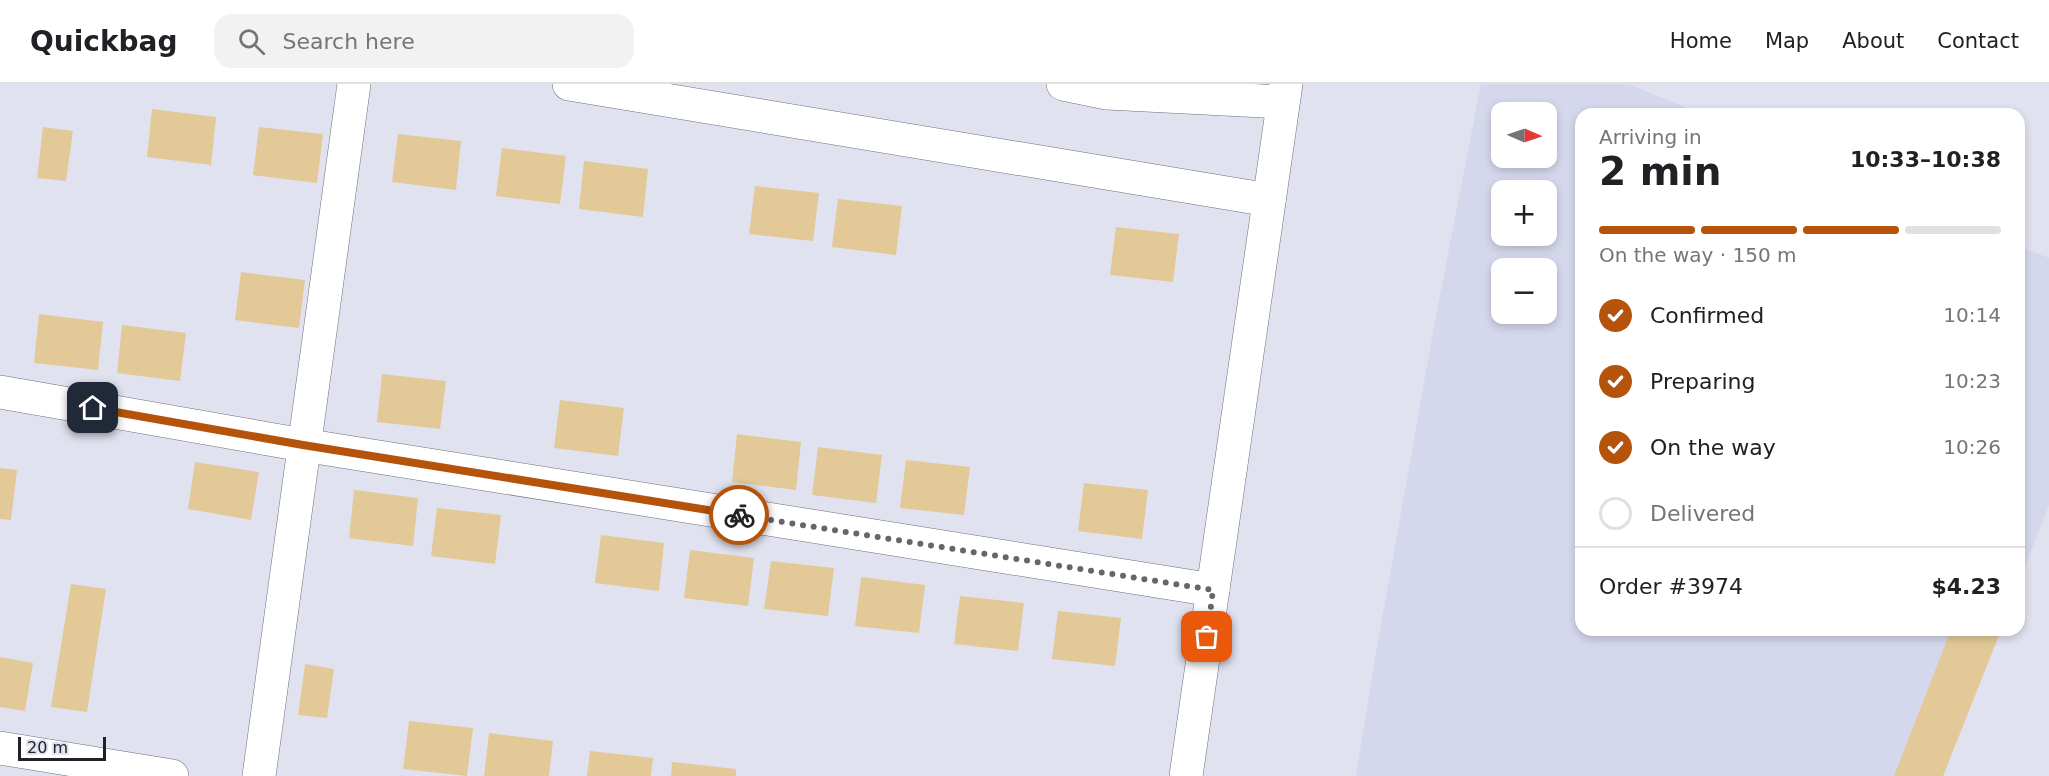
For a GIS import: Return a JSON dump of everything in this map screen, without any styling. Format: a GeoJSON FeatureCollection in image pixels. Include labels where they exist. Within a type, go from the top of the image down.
{"type":"FeatureCollection","features":[{"type":"Feature","properties":{"kind":"street"},"geometry":{"type":"LineString","coordinates":[[259,776],[354,84]]}},
{"type":"Feature","properties":{"kind":"street"},"geometry":{"type":"LineString","coordinates":[[569,84],[1269,200]]}},
{"type":"Feature","properties":{"kind":"street"},"geometry":{"type":"LineString","coordinates":[[1062,84],[1107,93],[1284,93],[1186,776]]}},
{"type":"Feature","properties":{"kind":"street"},"geometry":{"type":"LineString","coordinates":[[0,392],[303,445],[1213,590]]}},
{"type":"Feature","properties":{"kind":"street"},"geometry":{"type":"LineString","coordinates":[[0,748],[172,776]]}},
{"type":"Feature","properties":{"kind":"shaded area"},"geometry":{"type":"Polygon","coordinates":[[[1481,84],[1629,84],[1687,108],[1575,108],[1575,636],[1999,636],[1943,776],[1356,776],[1435,321],[1481,84]]]}},
{"type":"Feature","properties":{"kind":"shaded area"},"geometry":{"type":"Polygon","coordinates":[[[2025,248],[2049,258],[2049,505],[2025,567],[2025,248]]]}},
{"type":"Feature","properties":{"kind":"building"},"geometry":{"type":"Polygon","coordinates":[[[152,109],[216,117],[211,165],[147,157],[152,109]]]}},
{"type":"Feature","properties":{"kind":"building"},"geometry":{"type":"Polygon","coordinates":[[[43,127],[73,131],[66,181],[37,178],[43,127]]]}},
{"type":"Feature","properties":{"kind":"building"},"geometry":{"type":"Polygon","coordinates":[[[259,127],[323,134],[317,183],[253,175],[259,127]]]}},
{"type":"Feature","properties":{"kind":"building"},"geometry":{"type":"Polygon","coordinates":[[[398,134],[461,141],[456,190],[392,182],[398,134]]]}},
{"type":"Feature","properties":{"kind":"building"},"geometry":{"type":"Polygon","coordinates":[[[502,148],[566,156],[560,204],[496,196],[502,148]]]}},
{"type":"Feature","properties":{"kind":"building"},"geometry":{"type":"Polygon","coordinates":[[[584,161],[648,169],[643,217],[579,209],[584,161]]]}},
{"type":"Feature","properties":{"kind":"building"},"geometry":{"type":"Polygon","coordinates":[[[755,186],[819,193],[813,241],[749,234],[755,186]]]}},
{"type":"Feature","properties":{"kind":"building"},"geometry":{"type":"Polygon","coordinates":[[[838,199],[902,206],[896,255],[832,247],[838,199]]]}},
{"type":"Feature","properties":{"kind":"building"},"geometry":{"type":"Polygon","coordinates":[[[1116,227],[1179,234],[1173,282],[1110,275],[1116,227]]]}},
{"type":"Feature","properties":{"kind":"building"},"geometry":{"type":"Polygon","coordinates":[[[241,272],[305,280],[299,328],[235,320],[241,272]]]}},
{"type":"Feature","properties":{"kind":"building"},"geometry":{"type":"Polygon","coordinates":[[[39,314],[103,322],[98,370],[34,363],[39,314]]]}},
{"type":"Feature","properties":{"kind":"building"},"geometry":{"type":"Polygon","coordinates":[[[122,325],[186,333],[180,381],[117,373],[122,325]]]}},
{"type":"Feature","properties":{"kind":"building"},"geometry":{"type":"Polygon","coordinates":[[[382,374],[446,381],[440,429],[377,422],[382,374]]]}},
{"type":"Feature","properties":{"kind":"building"},"geometry":{"type":"Polygon","coordinates":[[[560,400],[624,408],[618,456],[554,448],[560,400]]]}},
{"type":"Feature","properties":{"kind":"building"},"geometry":{"type":"Polygon","coordinates":[[[737,434],[801,442],[796,490],[732,482],[737,434]]]}},
{"type":"Feature","properties":{"kind":"building"},"geometry":{"type":"Polygon","coordinates":[[[818,447],[882,455],[876,503],[812,495],[818,447]]]}},
{"type":"Feature","properties":{"kind":"building"},"geometry":{"type":"Polygon","coordinates":[[[906,460],[970,467],[964,515],[900,508],[906,460]]]}},
{"type":"Feature","properties":{"kind":"building"},"geometry":{"type":"Polygon","coordinates":[[[195,462],[259,472],[251,520],[188,509],[195,462]]]}},
{"type":"Feature","properties":{"kind":"building"},"geometry":{"type":"Polygon","coordinates":[[[0,468],[17,470],[11,520],[0,519],[0,468]]]}},
{"type":"Feature","properties":{"kind":"building"},"geometry":{"type":"Polygon","coordinates":[[[1084,483],[1148,490],[1142,539],[1078,531],[1084,483]]]}},
{"type":"Feature","properties":{"kind":"building"},"geometry":{"type":"Polygon","coordinates":[[[354,490],[418,498],[413,546],[349,538],[354,490]]]}},
{"type":"Feature","properties":{"kind":"building"},"geometry":{"type":"Polygon","coordinates":[[[437,508],[501,515],[495,564],[431,556],[437,508]]]}},
{"type":"Feature","properties":{"kind":"building"},"geometry":{"type":"Polygon","coordinates":[[[601,535],[664,543],[659,591],[595,583],[601,535]]]}},
{"type":"Feature","properties":{"kind":"building"},"geometry":{"type":"Polygon","coordinates":[[[690,550],[754,558],[748,606],[684,598],[690,550]]]}},
{"type":"Feature","properties":{"kind":"building"},"geometry":{"type":"Polygon","coordinates":[[[771,561],[834,568],[828,616],[764,609],[771,561]]]}},
{"type":"Feature","properties":{"kind":"building"},"geometry":{"type":"Polygon","coordinates":[[[861,577],[925,585],[919,633],[855,626],[861,577]]]}},
{"type":"Feature","properties":{"kind":"building"},"geometry":{"type":"Polygon","coordinates":[[[71,584],[106,589],[87,712],[51,707],[71,584]]]}},
{"type":"Feature","properties":{"kind":"building"},"geometry":{"type":"Polygon","coordinates":[[[960,596],[1024,603],[1018,651],[954,644],[960,596]]]}},
{"type":"Feature","properties":{"kind":"building"},"geometry":{"type":"Polygon","coordinates":[[[1058,611],[1121,618],[1115,666],[1052,659],[1058,611]]]}},
{"type":"Feature","properties":{"kind":"building"},"geometry":{"type":"Polygon","coordinates":[[[1949,636],[1999,636],[1943,776],[1894,776],[1949,636]]]}},
{"type":"Feature","properties":{"kind":"building"},"geometry":{"type":"Polygon","coordinates":[[[0,657],[33,663],[25,711],[0,707],[0,657]]]}},
{"type":"Feature","properties":{"kind":"building"},"geometry":{"type":"Polygon","coordinates":[[[305,664],[334,669],[327,718],[298,715],[305,664]]]}},
{"type":"Feature","properties":{"kind":"building"},"geometry":{"type":"Polygon","coordinates":[[[409,721],[473,728],[467,776],[403,769],[409,721]]]}},
{"type":"Feature","properties":{"kind":"building"},"geometry":{"type":"Polygon","coordinates":[[[489,733],[553,741],[549,776],[484,776],[489,733]]]}},
{"type":"Feature","properties":{"kind":"building"},"geometry":{"type":"Polygon","coordinates":[[[590,751],[653,758],[651,776],[587,776],[590,751]]]}},
{"type":"Feature","properties":{"kind":"building"},"geometry":{"type":"Polygon","coordinates":[[[672,762],[736,769],[736,776],[671,776],[672,762]]]}},
{"type":"Feature","properties":{"kind":"way so far"},"geometry":{"type":"LineString","coordinates":[[739,515],[1213,590],[1207,637]]}},
{"type":"Feature","properties":{"kind":"route"},"geometry":{"type":"LineString","coordinates":[[93,408],[303,445],[739,515]]}}]}
